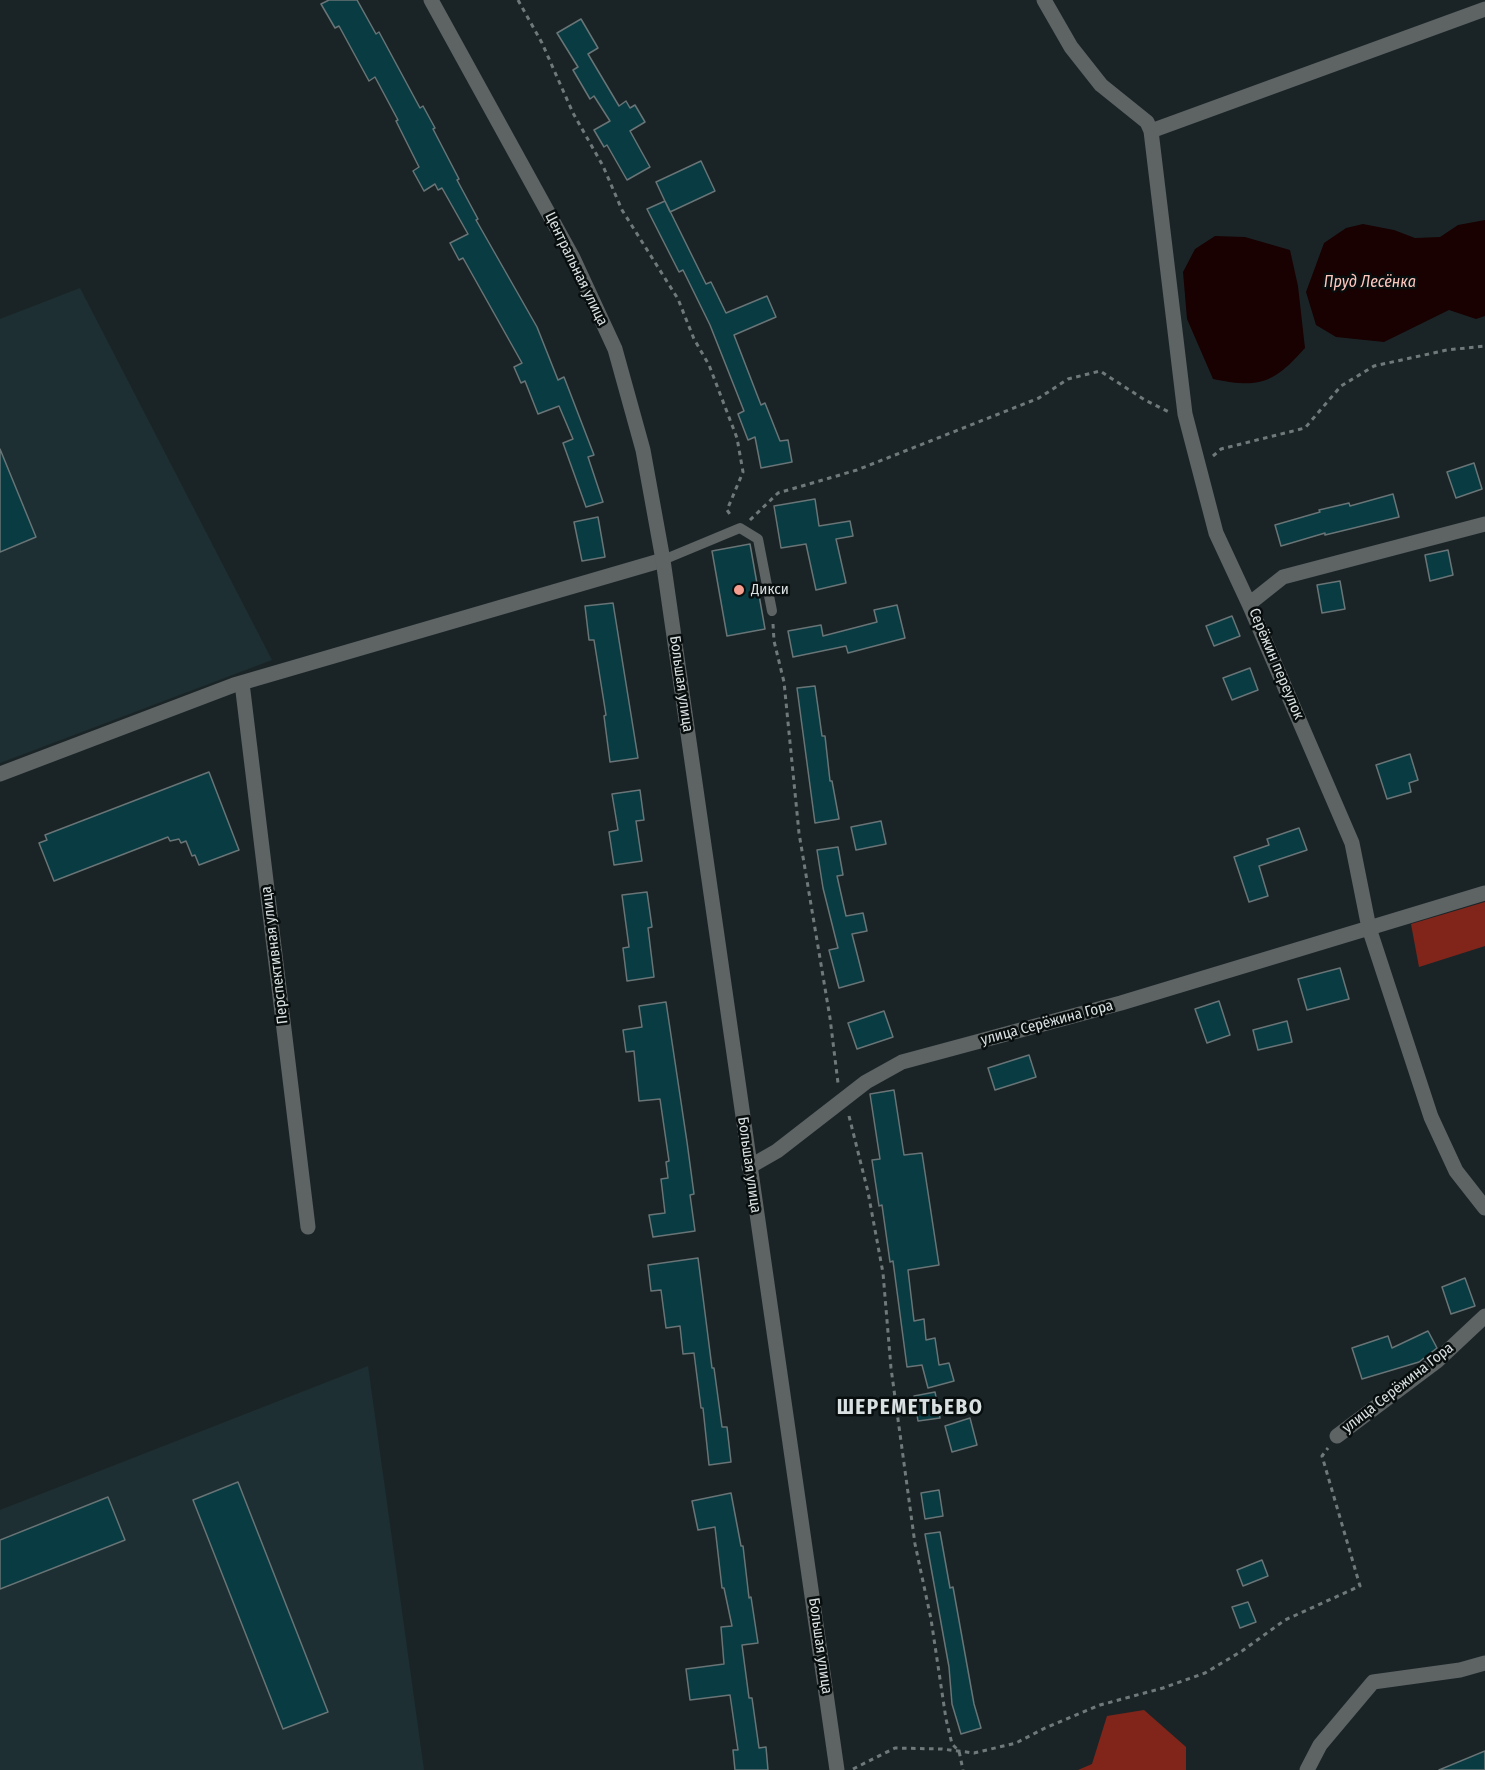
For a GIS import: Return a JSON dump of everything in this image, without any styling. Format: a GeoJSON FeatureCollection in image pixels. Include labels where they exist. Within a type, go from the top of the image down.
{"type":"FeatureCollection","features":[{"type":"Feature","properties":{"kind":"street","name":"Центральная улица"},"geometry":{"type":"LineString","coordinates":[[431,0],[572,256],[615,349],[643,450],[663,560]]}},
{"type":"Feature","properties":{"kind":"street"},"geometry":{"type":"LineString","coordinates":[[1044,0],[1071,47],[1101,85],[1147,122],[1151,130],[1185,414],[1216,533],[1249,603]]}},
{"type":"Feature","properties":{"kind":"street"},"geometry":{"type":"LineString","coordinates":[[1151,130],[1485,9]]}},
{"type":"Feature","properties":{"kind":"street","name":"Серёжин переулок"},"geometry":{"type":"LineString","coordinates":[[1369,928],[1352,843],[1249,603],[1283,577],[1485,524]]}},
{"type":"Feature","properties":{"kind":"street"},"geometry":{"type":"LineString","coordinates":[[0,774],[242,683],[663,560]]}},
{"type":"Feature","properties":{"kind":"street","name":"Большая улица"},"geometry":{"type":"LineString","coordinates":[[663,560],[837,1770]]}},
{"type":"Feature","properties":{"kind":"street","name":"Перспективная улица"},"geometry":{"type":"LineString","coordinates":[[242,683],[308,1227]]}},
{"type":"Feature","properties":{"kind":"street","name":"улица Серёжина Гора"},"geometry":{"type":"LineString","coordinates":[[749,1167],[777,1151],[866,1082],[902,1062],[1121,1003],[1485,893]]}},
{"type":"Feature","properties":{"kind":"street"},"geometry":{"type":"LineString","coordinates":[[1369,928],[1431,1117],[1456,1171],[1485,1208]]}},
{"type":"Feature","properties":{"kind":"street","name":"улица Серёжина Гора"},"geometry":{"type":"LineString","coordinates":[[1337,1436],[1437,1361],[1485,1316]]}},
{"type":"Feature","properties":{"kind":"street"},"geometry":{"type":"LineString","coordinates":[[1307,1770],[1320,1745],[1373,1682],[1460,1670],[1485,1663]]}},
{"type":"Feature","properties":{"kind":"lane"},"geometry":{"type":"LineString","coordinates":[[663,560],[740,528],[758,539],[772,611]]}},
{"type":"Feature","properties":{"kind":"path"},"geometry":{"type":"LineString","coordinates":[[518,0],[542,43],[573,112],[603,166],[622,210],[678,299],[694,339],[709,365],[737,438],[743,472],[727,510],[740,528]]}},
{"type":"Feature","properties":{"kind":"path"},"geometry":{"type":"LineString","coordinates":[[1199,469],[1221,449],[1305,428],[1341,386],[1374,366],[1447,350],[1485,346]]}},
{"type":"Feature","properties":{"kind":"path"},"geometry":{"type":"LineString","coordinates":[[758,512],[778,493],[857,470],[1039,398],[1068,379],[1100,371],[1145,400],[1174,414],[1185,414]]}},
{"type":"Feature","properties":{"kind":"path"},"geometry":{"type":"LineString","coordinates":[[772,611],[774,641],[784,682],[799,833],[839,1085]]}},
{"type":"Feature","properties":{"kind":"path"},"geometry":{"type":"LineString","coordinates":[[848,1111],[868,1192],[883,1273],[891,1368],[915,1544],[931,1619],[950,1736],[952,1744],[959,1751],[963,1770]]}},
{"type":"Feature","properties":{"kind":"path"},"geometry":{"type":"LineString","coordinates":[[851,1770],[895,1748],[974,1753],[1016,1743],[1100,1705],[1163,1688],[1204,1673],[1242,1651],[1285,1620],[1360,1586],[1322,1456],[1337,1436]]}},
{"type":"Feature","properties":{"kind":"shaded area"},"geometry":{"type":"Polygon","coordinates":[[[80,288],[272,660],[0,763],[0,319],[80,288]]]}},
{"type":"Feature","properties":{"kind":"shaded area"},"geometry":{"type":"Polygon","coordinates":[[[1485,902],[1485,946],[1419,967],[1411,924],[1485,902]]]}},
{"type":"Feature","properties":{"kind":"shaded area"},"geometry":{"type":"Polygon","coordinates":[[[368,1366],[424,1770],[0,1770],[0,1510],[368,1366]]]}},
{"type":"Feature","properties":{"kind":"shaded area"},"geometry":{"type":"Polygon","coordinates":[[[1144,1710],[1186,1747],[1186,1770],[1078,1770],[1092,1764],[1107,1716],[1144,1710]]]}},
{"type":"Feature","properties":{"kind":"water","name":"Пруд Лесёнка"},"geometry":{"type":"Polygon","coordinates":[[[1485,220],[1485,316],[1476,319],[1449,310],[1384,342],[1336,337],[1316,325],[1306,292],[1324,243],[1346,228],[1363,224],[1394,230],[1415,238],[1440,237],[1458,225],[1485,220]]]}},
{"type":"Feature","properties":{"kind":"water","name":"Пруд Лесёнка"},"geometry":{"type":"Polygon","coordinates":[[[1215,236],[1245,237],[1290,250],[1298,286],[1305,348],[1284,369],[1265,380],[1243,383],[1213,379],[1187,319],[1183,272],[1195,249],[1215,236]]]}},
{"type":"Feature","properties":{"kind":"building"},"geometry":{"type":"Polygon","coordinates":[[[329,0],[357,0],[376,34],[379,32],[420,108],[423,106],[459,179],[457,180],[478,219],[476,220],[537,327],[558,380],[564,377],[594,455],[588,457],[603,502],[586,507],[563,443],[573,439],[559,406],[538,414],[525,381],[521,383],[514,367],[522,363],[463,258],[459,260],[450,243],[468,234],[442,188],[438,190],[435,184],[424,191],[413,171],[419,167],[375,77],[369,81],[339,26],[335,28],[321,4],[329,0]]]}},
{"type":"Feature","properties":{"kind":"building"},"geometry":{"type":"Polygon","coordinates":[[[581,19],[598,48],[588,54],[619,106],[626,101],[630,108],[635,105],[645,122],[630,131],[650,167],[627,180],[607,145],[604,147],[594,130],[610,121],[594,96],[590,99],[573,70],[578,67],[557,33],[581,19]]]}},
{"type":"Feature","properties":{"kind":"building"},"geometry":{"type":"Polygon","coordinates":[[[701,161],[715,191],[670,212],[656,182],[701,161]]]}},
{"type":"Feature","properties":{"kind":"building"},"geometry":{"type":"Polygon","coordinates":[[[665,201],[706,284],[711,282],[726,313],[767,296],[776,317],[734,335],[761,405],[765,403],[780,441],[788,440],[792,462],[761,468],[755,437],[748,440],[738,414],[744,411],[710,325],[683,270],[679,272],[647,209],[665,201]]]}},
{"type":"Feature","properties":{"kind":"building"},"geometry":{"type":"Polygon","coordinates":[[[0,449],[36,537],[0,552],[0,449]]]}},
{"type":"Feature","properties":{"kind":"building"},"geometry":{"type":"Polygon","coordinates":[[[1474,463],[1482,489],[1456,498],[1447,472],[1474,463]]]}},
{"type":"Feature","properties":{"kind":"building"},"geometry":{"type":"Polygon","coordinates":[[[1393,494],[1399,517],[1325,535],[1325,533],[1281,546],[1275,525],[1320,512],[1319,510],[1349,503],[1350,506],[1393,494]]]}},
{"type":"Feature","properties":{"kind":"building"},"geometry":{"type":"Polygon","coordinates":[[[815,499],[819,526],[850,521],[853,536],[836,539],[846,583],[816,590],[806,544],[781,548],[774,506],[815,499]]]}},
{"type":"Feature","properties":{"kind":"building"},"geometry":{"type":"Polygon","coordinates":[[[598,517],[605,557],[582,561],[574,522],[598,517]]]}},
{"type":"Feature","properties":{"kind":"building","name":"Дикси"},"geometry":{"type":"Polygon","coordinates":[[[750,544],[765,629],[727,636],[712,551],[750,544]]]}},
{"type":"Feature","properties":{"kind":"building"},"geometry":{"type":"Polygon","coordinates":[[[1448,550],[1453,575],[1430,581],[1425,555],[1448,550]]]}},
{"type":"Feature","properties":{"kind":"building"},"geometry":{"type":"Polygon","coordinates":[[[1340,581],[1345,609],[1322,613],[1317,585],[1340,581]]]}},
{"type":"Feature","properties":{"kind":"building"},"geometry":{"type":"Polygon","coordinates":[[[613,603],[638,758],[610,762],[604,716],[606,715],[594,640],[589,640],[585,606],[613,603]]]}},
{"type":"Feature","properties":{"kind":"building"},"geometry":{"type":"Polygon","coordinates":[[[897,605],[905,638],[848,653],[846,646],[793,657],[788,631],[821,625],[823,636],[877,622],[874,610],[897,605]]]}},
{"type":"Feature","properties":{"kind":"building"},"geometry":{"type":"Polygon","coordinates":[[[1232,616],[1240,636],[1214,646],[1206,626],[1232,616]]]}},
{"type":"Feature","properties":{"kind":"building"},"geometry":{"type":"Polygon","coordinates":[[[1250,668],[1258,690],[1232,700],[1223,678],[1250,668]]]}},
{"type":"Feature","properties":{"kind":"building"},"geometry":{"type":"Polygon","coordinates":[[[815,686],[822,736],[825,736],[830,781],[832,781],[839,819],[815,823],[797,688],[815,686]]]}},
{"type":"Feature","properties":{"kind":"building"},"geometry":{"type":"Polygon","coordinates":[[[1410,754],[1418,780],[1409,783],[1411,792],[1387,799],[1376,765],[1410,754]]]}},
{"type":"Feature","properties":{"kind":"building"},"geometry":{"type":"Polygon","coordinates":[[[209,772],[239,850],[199,865],[195,855],[192,856],[186,841],[181,843],[179,839],[170,841],[168,837],[54,881],[39,843],[47,840],[45,835],[209,772]]]}},
{"type":"Feature","properties":{"kind":"building"},"geometry":{"type":"Polygon","coordinates":[[[640,790],[644,820],[636,821],[642,861],[614,865],[609,832],[618,830],[612,794],[640,790]]]}},
{"type":"Feature","properties":{"kind":"building"},"geometry":{"type":"Polygon","coordinates":[[[881,821],[886,844],[856,850],[851,827],[881,821]]]}},
{"type":"Feature","properties":{"kind":"building"},"geometry":{"type":"Polygon","coordinates":[[[1299,828],[1307,850],[1259,866],[1268,896],[1249,902],[1234,857],[1269,845],[1267,839],[1299,828]]]}},
{"type":"Feature","properties":{"kind":"building"},"geometry":{"type":"Polygon","coordinates":[[[838,847],[843,875],[837,876],[846,916],[863,913],[867,931],[852,934],[864,981],[839,988],[829,950],[838,948],[823,888],[817,850],[838,847]]]}},
{"type":"Feature","properties":{"kind":"building"},"geometry":{"type":"Polygon","coordinates":[[[647,892],[652,927],[648,928],[654,977],[627,981],[623,948],[629,947],[622,895],[647,892]]]}},
{"type":"Feature","properties":{"kind":"building"},"geometry":{"type":"Polygon","coordinates":[[[1340,968],[1349,999],[1307,1010],[1298,979],[1340,968]]]}},
{"type":"Feature","properties":{"kind":"building"},"geometry":{"type":"Polygon","coordinates":[[[1219,1001],[1230,1035],[1207,1043],[1195,1009],[1219,1001]]]}},
{"type":"Feature","properties":{"kind":"building"},"geometry":{"type":"Polygon","coordinates":[[[666,1002],[694,1194],[690,1195],[695,1231],[653,1237],[649,1215],[665,1213],[661,1179],[668,1178],[666,1162],[669,1161],[660,1099],[639,1101],[634,1051],[626,1052],[623,1030],[642,1027],[639,1006],[666,1002]]]}},
{"type":"Feature","properties":{"kind":"building"},"geometry":{"type":"Polygon","coordinates":[[[884,1011],[893,1037],[857,1049],[848,1023],[884,1011]]]}},
{"type":"Feature","properties":{"kind":"building"},"geometry":{"type":"Polygon","coordinates":[[[1287,1021],[1292,1042],[1258,1050],[1253,1030],[1287,1021]]]}},
{"type":"Feature","properties":{"kind":"building"},"geometry":{"type":"Polygon","coordinates":[[[1029,1055],[1036,1077],[995,1090],[988,1068],[1029,1055]]]}},
{"type":"Feature","properties":{"kind":"building"},"geometry":{"type":"Polygon","coordinates":[[[894,1090],[904,1155],[922,1153],[939,1265],[908,1270],[914,1321],[924,1319],[926,1340],[935,1338],[939,1365],[949,1363],[954,1381],[928,1388],[922,1365],[907,1367],[893,1261],[890,1262],[882,1205],[879,1206],[872,1160],[880,1159],[870,1094],[894,1090]]]}},
{"type":"Feature","properties":{"kind":"building"},"geometry":{"type":"Polygon","coordinates":[[[698,1258],[712,1368],[714,1368],[722,1427],[727,1427],[731,1462],[709,1465],[694,1353],[683,1354],[680,1326],[666,1328],[661,1290],[651,1291],[648,1265],[698,1258]]]}},
{"type":"Feature","properties":{"kind":"building"},"geometry":{"type":"Polygon","coordinates":[[[1465,1278],[1475,1306],[1451,1314],[1442,1287],[1465,1278]]]}},
{"type":"Feature","properties":{"kind":"building"},"geometry":{"type":"Polygon","coordinates":[[[1428,1331],[1437,1348],[1419,1362],[1362,1379],[1352,1348],[1388,1336],[1392,1348],[1428,1331]]]}},
{"type":"Feature","properties":{"kind":"building"},"geometry":{"type":"Polygon","coordinates":[[[935,1392],[940,1418],[918,1421],[914,1396],[935,1392]]]}},
{"type":"Feature","properties":{"kind":"building"},"geometry":{"type":"Polygon","coordinates":[[[970,1418],[977,1445],[952,1452],[945,1426],[970,1418]]]}},
{"type":"Feature","properties":{"kind":"building"},"geometry":{"type":"Polygon","coordinates":[[[238,1482],[328,1712],[283,1729],[193,1500],[238,1482]]]}},
{"type":"Feature","properties":{"kind":"building"},"geometry":{"type":"Polygon","coordinates":[[[939,1490],[943,1516],[925,1519],[921,1493],[939,1490]]]}},
{"type":"Feature","properties":{"kind":"building"},"geometry":{"type":"Polygon","coordinates":[[[731,1493],[741,1546],[743,1546],[749,1598],[751,1597],[758,1643],[742,1645],[749,1698],[752,1698],[759,1748],[766,1747],[768,1770],[735,1770],[733,1750],[738,1750],[730,1695],[690,1700],[686,1669],[724,1664],[721,1627],[732,1626],[724,1588],[722,1588],[715,1527],[698,1530],[692,1501],[731,1493]]]}},
{"type":"Feature","properties":{"kind":"building"},"geometry":{"type":"Polygon","coordinates":[[[108,1497],[125,1540],[0,1589],[0,1540],[108,1497]]]}},
{"type":"Feature","properties":{"kind":"building"},"geometry":{"type":"Polygon","coordinates":[[[940,1532],[950,1588],[953,1587],[974,1704],[981,1728],[961,1734],[952,1704],[949,1667],[925,1534],[940,1532]]]}},
{"type":"Feature","properties":{"kind":"building"},"geometry":{"type":"Polygon","coordinates":[[[1262,1560],[1268,1576],[1243,1586],[1237,1570],[1262,1560]]]}},
{"type":"Feature","properties":{"kind":"building"},"geometry":{"type":"Polygon","coordinates":[[[1248,1602],[1256,1622],[1240,1628],[1232,1607],[1248,1602]]]}},
{"type":"Feature","properties":{"kind":"building"},"geometry":{"type":"Polygon","coordinates":[[[1485,1751],[1485,1770],[1439,1770],[1485,1751]]]}},
{"type":"Feature","properties":{"kind":"place","name":"Дикси"},"geometry":{"type":"Point","coordinates":[739,590]}},
{"type":"Feature","properties":{"kind":"district","name":"ШЕРЕМЕТЬЕВО"},"geometry":{"type":"Point","coordinates":[910,1408]}}]}
